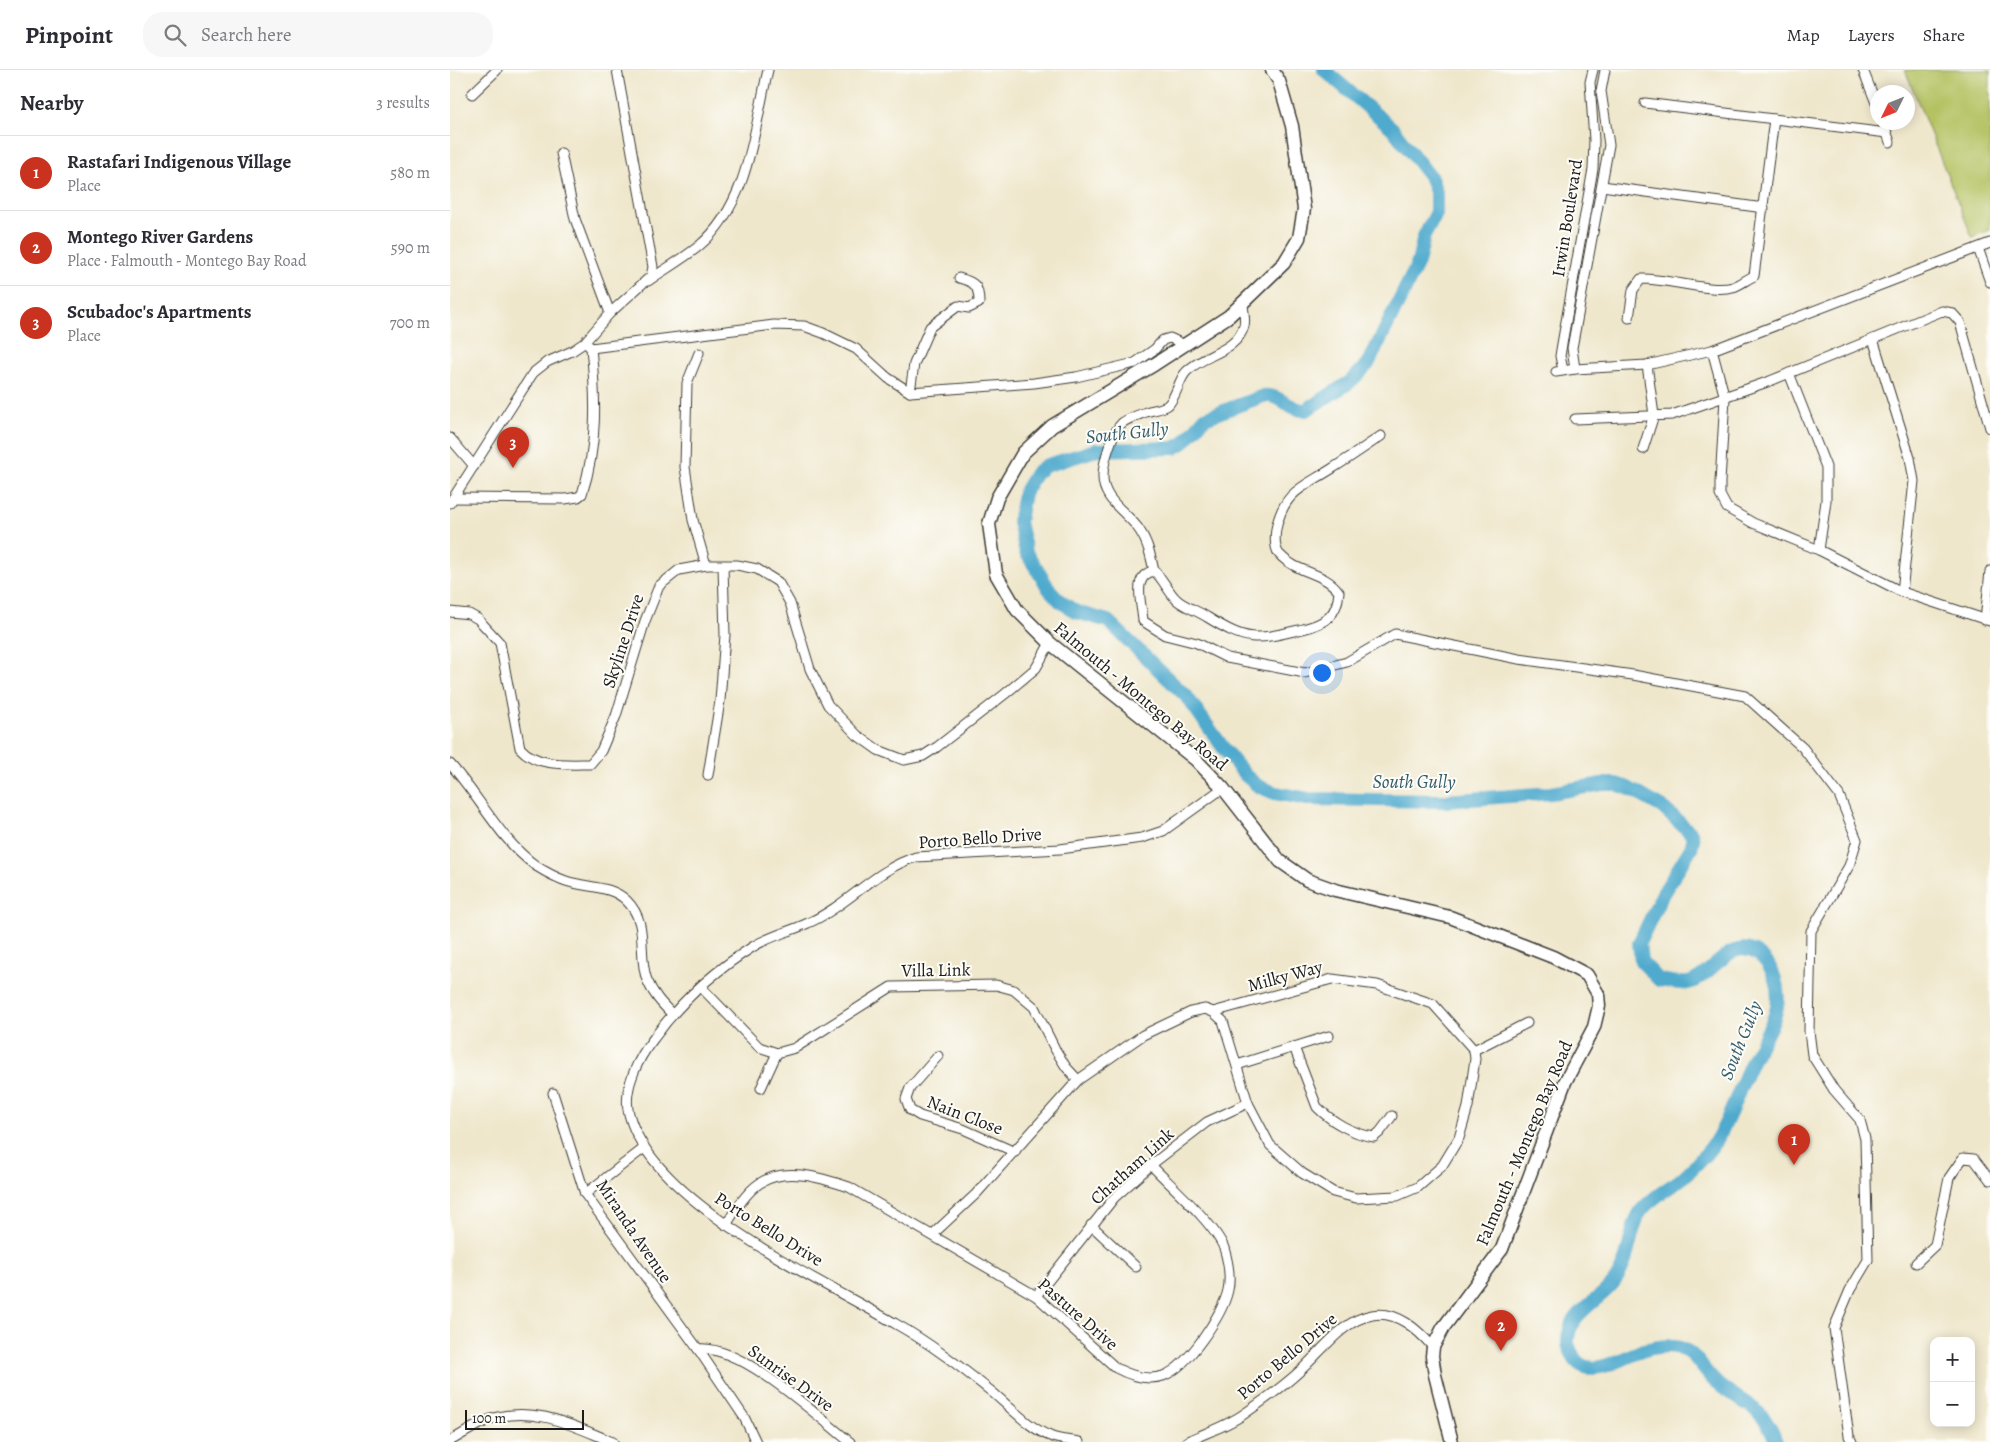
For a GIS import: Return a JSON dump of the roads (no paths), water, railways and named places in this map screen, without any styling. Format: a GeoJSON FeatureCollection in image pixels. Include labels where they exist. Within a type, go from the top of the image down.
{"type":"FeatureCollection","features":[{"type":"Feature","properties":{"kind":"main road","name":"Falmouth - Montego Bay Road"},"geometry":{"type":"LineString","coordinates":[[1272,70],[1279,81],[1292,126],[1304,209],[1299,238],[1284,263],[1229,316],[1052,426],[1023,453],[997,498],[989,524],[996,574],[1016,610],[1050,643],[1196,760],[1223,788],[1280,861],[1307,880],[1335,890],[1450,917],[1545,953],[1587,975],[1598,994],[1599,1006],[1594,1027],[1565,1082],[1502,1249],[1443,1328],[1433,1347]]}},
{"type":"Feature","properties":{"kind":"main road"},"geometry":{"type":"LineString","coordinates":[[1433,1347],[1432,1356],[1435,1375],[1452,1442]]}},
{"type":"Feature","properties":{"kind":"street"},"geometry":{"type":"LineString","coordinates":[[472,94],[497,70]]}},
{"type":"Feature","properties":{"kind":"street"},"geometry":{"type":"LineString","coordinates":[[617,70],[653,267],[651,276],[646,283]]}},
{"type":"Feature","properties":{"kind":"street"},"geometry":{"type":"LineString","coordinates":[[452,500],[565,499],[578,497],[582,494],[595,421],[596,398],[588,345],[610,313],[646,283],[700,245],[722,221],[736,200],[744,178],[768,70]]}},
{"type":"Feature","properties":{"kind":"street","name":"Irwin Boulevard"},"geometry":{"type":"LineString","coordinates":[[1593,70],[1590,82],[1593,115],[1593,169],[1561,350],[1559,371],[1575,369],[1572,348],[1587,273],[1608,145],[1601,91],[1605,70]]}},
{"type":"Feature","properties":{"kind":"street"},"geometry":{"type":"LineString","coordinates":[[1863,70],[1870,88]]}},
{"type":"Feature","properties":{"kind":"street"},"geometry":{"type":"LineString","coordinates":[[1645,103],[1887,133]]}},
{"type":"Feature","properties":{"kind":"street"},"geometry":{"type":"LineString","coordinates":[[1593,115],[1604,114]]}},
{"type":"Feature","properties":{"kind":"street"},"geometry":{"type":"LineString","coordinates":[[1629,318],[1633,290],[1641,279],[1659,278],[1709,287],[1733,287],[1754,276],[1774,119]]}},
{"type":"Feature","properties":{"kind":"street"},"geometry":{"type":"LineString","coordinates":[[1886,130],[1890,142]]}},
{"type":"Feature","properties":{"kind":"street"},"geometry":{"type":"LineString","coordinates":[[561,153],[575,220],[610,313]]}},
{"type":"Feature","properties":{"kind":"street"},"geometry":{"type":"LineString","coordinates":[[1593,169],[1605,170]]}},
{"type":"Feature","properties":{"kind":"street"},"geometry":{"type":"LineString","coordinates":[[1602,186],[1764,208]]}},
{"type":"Feature","properties":{"kind":"street"},"geometry":{"type":"LineString","coordinates":[[1575,369],[1647,366],[1712,350],[1990,243]]}},
{"type":"Feature","properties":{"kind":"street"},"geometry":{"type":"LineString","coordinates":[[1978,248],[1990,282]]}},
{"type":"Feature","properties":{"kind":"street"},"geometry":{"type":"LineString","coordinates":[[1576,272],[1587,273]]}},
{"type":"Feature","properties":{"kind":"street"},"geometry":{"type":"LineString","coordinates":[[910,392],[914,364],[930,327],[958,306],[969,308],[979,303],[979,290],[973,282],[959,278]]}},
{"type":"Feature","properties":{"kind":"street"},"geometry":{"type":"LineString","coordinates":[[1243,303],[1245,325],[1238,338],[1221,352],[1200,361],[1185,373],[1178,390],[1167,406],[1138,415],[1122,423],[1111,440],[1102,474],[1103,486],[1110,499],[1140,530],[1146,541],[1154,571],[1178,601],[1239,636],[1254,639],[1271,637],[1319,625],[1338,606],[1339,592],[1331,581],[1289,564],[1277,552],[1274,537],[1280,511],[1298,488],[1332,469],[1381,436]]}},
{"type":"Feature","properties":{"kind":"street"},"geometry":{"type":"LineString","coordinates":[[1575,419],[1672,415],[1725,398],[1942,311],[1952,313],[1960,322],[1990,428]]}},
{"type":"Feature","properties":{"kind":"street"},"geometry":{"type":"LineString","coordinates":[[452,500],[533,373],[547,362],[588,345],[774,325],[804,326],[856,350],[888,378],[910,392],[1034,383],[1076,377],[1135,362],[1155,349],[1163,340],[1170,338],[1185,345]]}},
{"type":"Feature","properties":{"kind":"street"},"geometry":{"type":"LineString","coordinates":[[1873,339],[1910,458],[1914,481],[1902,592]]}},
{"type":"Feature","properties":{"kind":"street"},"geometry":{"type":"LineString","coordinates":[[1712,350],[1725,398],[1720,494],[1726,508],[1782,536],[1819,550],[1902,592],[1988,620],[1990,572]]}},
{"type":"Feature","properties":{"kind":"street"},"geometry":{"type":"LineString","coordinates":[[699,353],[687,383],[685,467],[693,520],[706,564]]}},
{"type":"Feature","properties":{"kind":"street"},"geometry":{"type":"LineString","coordinates":[[1643,449],[1654,415],[1647,366]]}},
{"type":"Feature","properties":{"kind":"street"},"geometry":{"type":"LineString","coordinates":[[1789,373],[1826,467],[1826,501],[1819,550]]}},
{"type":"Feature","properties":{"kind":"street"},"geometry":{"type":"LineString","coordinates":[[450,438],[474,466]]}},
{"type":"Feature","properties":{"kind":"street","name":"Skyline Drive"},"geometry":{"type":"LineString","coordinates":[[450,612],[469,614],[478,619],[488,627],[500,643],[520,748],[528,756],[541,761],[590,764],[601,751],[616,716],[645,621],[659,586],[679,570],[706,564],[737,565],[757,569],[778,582],[790,603],[810,669],[828,704],[857,736],[878,750],[904,760],[923,756],[937,747],[1005,694],[1036,668],[1050,643]]}},
{"type":"Feature","properties":{"kind":"street"},"geometry":{"type":"LineString","coordinates":[[708,775],[720,701],[724,654],[723,566]]}},
{"type":"Feature","properties":{"kind":"street"},"geometry":{"type":"LineString","coordinates":[[1154,571],[1145,572],[1139,590],[1143,622],[1165,635],[1197,643],[1227,658],[1305,673],[1347,662],[1395,634],[1519,659],[1633,675],[1745,696],[1803,748],[1839,795],[1857,840],[1849,866],[1812,931],[1809,1031],[1812,1055],[1834,1090],[1860,1120],[1864,1130],[1868,1260],[1850,1290],[1834,1328],[1849,1436],[1852,1442]]}},
{"type":"Feature","properties":{"kind":"street"},"geometry":{"type":"LineString","coordinates":[[450,764],[465,780],[497,827],[536,866],[566,881],[614,891],[627,901],[637,914],[642,929],[646,979],[656,998],[672,1014]]}},
{"type":"Feature","properties":{"kind":"street","name":"Porto Bello Drive"},"geometry":{"type":"LineString","coordinates":[[1079,1442],[1048,1439],[969,1374],[900,1325],[726,1225],[682,1190],[644,1149],[628,1113],[630,1079],[648,1046],[672,1014],[701,987],[754,946],[810,923],[848,900],[899,862],[916,857],[1060,849],[1142,838],[1163,831],[1223,788]]}},
{"type":"Feature","properties":{"kind":"street","name":"Milky Way"},"geometry":{"type":"LineString","coordinates":[[932,1234],[976,1194],[1078,1080],[1143,1035],[1191,1012],[1205,1010],[1212,1012],[1332,979],[1376,985],[1433,1004],[1474,1050]]}},
{"type":"Feature","properties":{"kind":"street","name":"Villa Link"},"geometry":{"type":"LineString","coordinates":[[777,1053],[795,1048],[891,987],[996,985],[1014,990],[1034,1007],[1055,1049],[1066,1067],[1078,1080]]}},
{"type":"Feature","properties":{"kind":"street"},"geometry":{"type":"LineString","coordinates":[[701,987],[759,1047],[777,1053],[761,1088]]}},
{"type":"Feature","properties":{"kind":"street"},"geometry":{"type":"LineString","coordinates":[[1212,1012],[1223,1021],[1248,1103],[1270,1145],[1302,1173],[1333,1192],[1356,1198],[1397,1196],[1418,1188],[1436,1171],[1459,1138],[1468,1107],[1475,1059],[1474,1050],[1527,1023]]}},
{"type":"Feature","properties":{"kind":"street"},"geometry":{"type":"LineString","coordinates":[[1236,1065],[1329,1036]]}},
{"type":"Feature","properties":{"kind":"street"},"geometry":{"type":"LineString","coordinates":[[1294,1047],[1317,1108],[1324,1114],[1348,1128],[1374,1137],[1392,1116]]}},
{"type":"Feature","properties":{"kind":"street","name":"Nain Close"},"geometry":{"type":"LineString","coordinates":[[938,1056],[910,1088],[906,1099],[910,1110],[915,1114],[963,1129],[1015,1152]]}},
{"type":"Feature","properties":{"kind":"street","name":"Miranda Avenue"},"geometry":{"type":"LineString","coordinates":[[553,1093],[585,1194],[698,1349]]}},
{"type":"Feature","properties":{"kind":"street","name":"Chatham Link"},"geometry":{"type":"LineString","coordinates":[[1036,1296],[1114,1198],[1151,1165],[1207,1122],[1248,1103]]}},
{"type":"Feature","properties":{"kind":"street"},"geometry":{"type":"LineString","coordinates":[[585,1194],[644,1149]]}},
{"type":"Feature","properties":{"kind":"street"},"geometry":{"type":"LineString","coordinates":[[1916,1263],[1935,1245],[1950,1178],[1963,1158],[1974,1158],[1990,1180]]}},
{"type":"Feature","properties":{"kind":"street","name":"Pasture Drive"},"geometry":{"type":"LineString","coordinates":[[726,1225],[744,1198],[759,1183],[778,1175],[816,1176],[849,1187],[1036,1296],[1116,1368],[1131,1376],[1147,1378],[1164,1376],[1183,1364],[1223,1308],[1229,1288],[1229,1267],[1223,1247],[1212,1229],[1151,1165]]}},
{"type":"Feature","properties":{"kind":"street"},"geometry":{"type":"LineString","coordinates":[[1091,1225],[1136,1267]]}},
{"type":"Feature","properties":{"kind":"street","name":"Porto Bello Drive"},"geometry":{"type":"LineString","coordinates":[[1186,1442],[1243,1415],[1300,1372],[1347,1326],[1359,1319],[1382,1314],[1402,1320],[1418,1331],[1433,1347]]}},
{"type":"Feature","properties":{"kind":"street","name":"Sunrise Drive"},"geometry":{"type":"LineString","coordinates":[[698,1349],[706,1348],[736,1357],[785,1389],[850,1442]]}},
{"type":"Feature","properties":{"kind":"street"},"geometry":{"type":"LineString","coordinates":[[698,1349],[744,1417],[756,1442]]}},
{"type":"Feature","properties":{"kind":"street"},"geometry":{"type":"LineString","coordinates":[[450,1440],[491,1419],[529,1414],[561,1420],[613,1442]]}},
{"type":"Feature","properties":{"kind":"waterway","name":"South Gully"},"geometry":{"type":"LineString","coordinates":[[1324,70],[1392,128],[1431,178],[1436,192],[1436,214],[1424,236],[1418,263],[1368,364],[1350,382],[1306,410],[1295,408],[1274,397],[1263,396],[1205,418],[1183,443],[1174,448],[1096,450],[1045,466],[1036,473],[1024,493],[1019,522],[1026,552],[1049,589],[1060,601],[1076,612],[1108,621],[1187,697],[1227,753],[1245,775],[1258,786],[1275,793],[1308,799],[1446,801],[1551,793],[1602,784],[1616,784],[1628,788],[1662,807],[1691,833],[1693,840],[1691,848],[1662,895],[1639,943],[1641,961],[1659,980],[1688,983],[1697,980],[1729,954],[1738,950],[1748,950],[1764,959],[1772,971],[1777,985],[1777,1007],[1770,1028],[1752,1061],[1720,1134],[1705,1155],[1687,1174],[1641,1211],[1634,1226],[1620,1273],[1608,1289],[1585,1309],[1572,1324],[1568,1344],[1579,1364],[1595,1368],[1615,1363],[1641,1351],[1658,1347],[1667,1346],[1682,1349],[1694,1356],[1712,1379],[1760,1414],[1766,1421],[1776,1442]]}},
{"type":"Feature","properties":{"kind":"place","name":"Scubadoc's Apartments"},"geometry":{"type":"Point","coordinates":[513,468]}},
{"type":"Feature","properties":{"kind":"place","name":"Rastafari Indigenous Village"},"geometry":{"type":"Point","coordinates":[1794,1165]}},
{"type":"Feature","properties":{"kind":"place","name":"Montego River Gardens"},"geometry":{"type":"Point","coordinates":[1501,1351]}}]}
